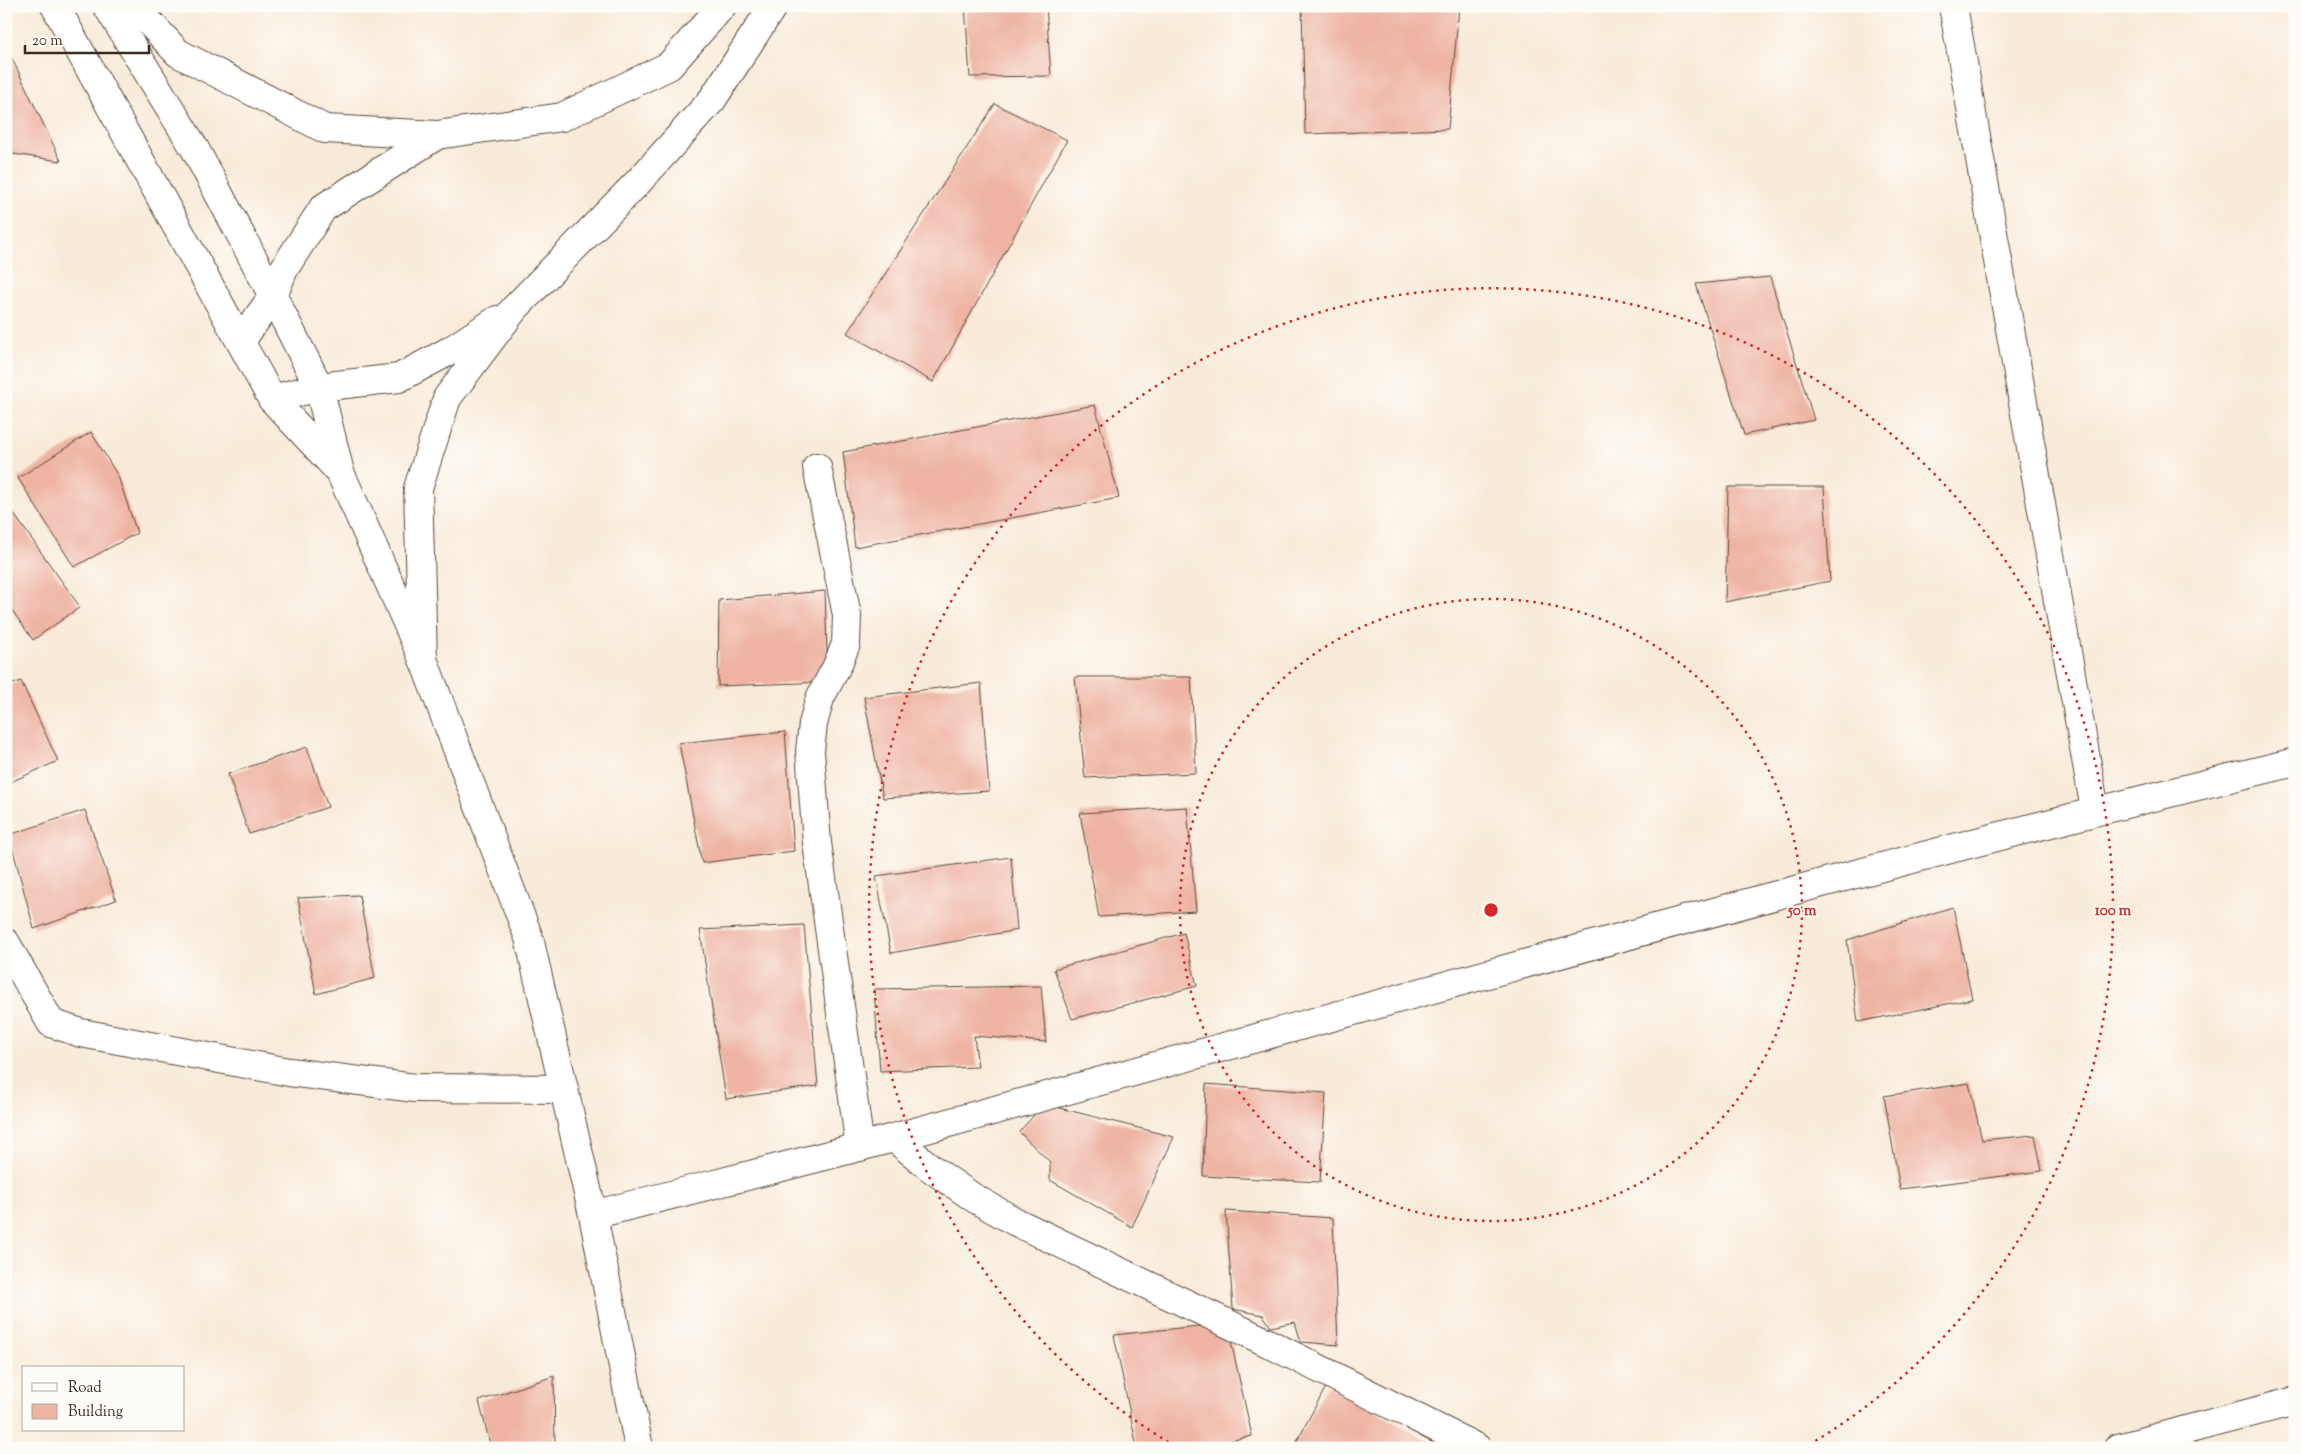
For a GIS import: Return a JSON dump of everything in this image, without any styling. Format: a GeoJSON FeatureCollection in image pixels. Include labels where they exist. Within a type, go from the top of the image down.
{"type":"FeatureCollection","features":[{"type":"Feature","properties":{"kind":"main road"},"geometry":{"type":"LineString","coordinates":[[55,6],[272,399],[340,472]]}},
{"type":"Feature","properties":{"kind":"main road"},"geometry":{"type":"LineString","coordinates":[[107,6],[195,149],[319,387],[340,472],[424,659],[529,938],[593,1215],[639,1448]]}},
{"type":"Feature","properties":{"kind":"main road"},"geometry":{"type":"LineString","coordinates":[[134,6],[178,53],[325,129],[437,135],[562,117],[669,66],[722,6]]}},
{"type":"Feature","properties":{"kind":"main road"},"geometry":{"type":"LineString","coordinates":[[424,659],[418,488],[447,398],[514,309],[640,180],[712,100],[773,6]]}},
{"type":"Feature","properties":{"kind":"main road"},"geometry":{"type":"LineString","coordinates":[[1953,6],[2095,810]]}},
{"type":"Feature","properties":{"kind":"main road"},"geometry":{"type":"LineString","coordinates":[[241,341],[273,296],[284,269],[323,208],[437,135]]}},
{"type":"Feature","properties":{"kind":"main road"},"geometry":{"type":"LineString","coordinates":[[272,399],[319,387],[399,378],[451,350],[514,309]]}},
{"type":"Feature","properties":{"kind":"main road"},"geometry":{"type":"LineString","coordinates":[[817,467],[847,615],[846,644],[820,698],[813,724],[810,751],[817,843],[860,1147]]}},
{"type":"Feature","properties":{"kind":"main road"},"geometry":{"type":"LineString","coordinates":[[593,1215],[894,1138],[1627,934],[2095,810],[2295,762]]}},
{"type":"Feature","properties":{"kind":"main road"},"geometry":{"type":"LineString","coordinates":[[6,943],[51,1023],[81,1032],[289,1072],[415,1088],[564,1089]]}},
{"type":"Feature","properties":{"kind":"main road"},"geometry":{"type":"LineString","coordinates":[[894,1138],[974,1198],[1016,1222],[1260,1339],[1477,1448]]}},
{"type":"Feature","properties":{"kind":"main road"},"geometry":{"type":"LineString","coordinates":[[2118,1448],[2295,1401]]}},
{"type":"Feature","properties":{"kind":"building"},"geometry":{"type":"Polygon","coordinates":[[[965,6],[1046,6],[1051,76],[970,77],[965,6]]]}},
{"type":"Feature","properties":{"kind":"building"},"geometry":{"type":"Polygon","coordinates":[[[1302,6],[1459,6],[1448,129],[1305,134],[1302,6]]]}},
{"type":"Feature","properties":{"kind":"building"},"geometry":{"type":"Polygon","coordinates":[[[6,46],[61,161],[6,153],[6,46]]]}},
{"type":"Feature","properties":{"kind":"building"},"geometry":{"type":"Polygon","coordinates":[[[995,104],[1067,140],[933,382],[847,333],[995,104]]]}},
{"type":"Feature","properties":{"kind":"building"},"geometry":{"type":"Polygon","coordinates":[[[1770,277],[1814,420],[1744,435],[1696,284],[1770,277]]]}},
{"type":"Feature","properties":{"kind":"building"},"geometry":{"type":"Polygon","coordinates":[[[1095,405],[1119,498],[855,547],[843,452],[1095,405]]]}},
{"type":"Feature","properties":{"kind":"building"},"geometry":{"type":"Polygon","coordinates":[[[91,432],[118,476],[137,533],[74,567],[18,478],[91,432]]]}},
{"type":"Feature","properties":{"kind":"building"},"geometry":{"type":"Polygon","coordinates":[[[1728,487],[1824,487],[1830,581],[1725,602],[1728,487]]]}},
{"type":"Feature","properties":{"kind":"building"},"geometry":{"type":"Polygon","coordinates":[[[6,503],[80,607],[33,640],[6,602],[6,503]]]}},
{"type":"Feature","properties":{"kind":"building"},"geometry":{"type":"Polygon","coordinates":[[[825,591],[828,682],[718,686],[719,600],[825,591]]]}},
{"type":"Feature","properties":{"kind":"building"},"geometry":{"type":"Polygon","coordinates":[[[1075,677],[1191,677],[1196,773],[1085,778],[1075,677]]]}},
{"type":"Feature","properties":{"kind":"building"},"geometry":{"type":"Polygon","coordinates":[[[21,681],[58,761],[6,784],[6,687],[21,681]]]}},
{"type":"Feature","properties":{"kind":"building"},"geometry":{"type":"Polygon","coordinates":[[[981,683],[989,791],[883,798],[864,697],[981,683]]]}},
{"type":"Feature","properties":{"kind":"building"},"geometry":{"type":"Polygon","coordinates":[[[785,732],[794,851],[702,863],[679,743],[785,732]]]}},
{"type":"Feature","properties":{"kind":"building"},"geometry":{"type":"Polygon","coordinates":[[[307,747],[328,807],[249,834],[228,774],[307,747]]]}},
{"type":"Feature","properties":{"kind":"building"},"geometry":{"type":"Polygon","coordinates":[[[1187,807],[1196,911],[1099,917],[1080,813],[1187,807]]]}},
{"type":"Feature","properties":{"kind":"building"},"geometry":{"type":"Polygon","coordinates":[[[85,810],[116,900],[34,929],[9,835],[85,810]]]}},
{"type":"Feature","properties":{"kind":"building"},"geometry":{"type":"Polygon","coordinates":[[[1011,857],[1017,930],[891,953],[876,876],[1011,857]]]}},
{"type":"Feature","properties":{"kind":"building"},"geometry":{"type":"Polygon","coordinates":[[[359,895],[375,978],[316,994],[298,898],[359,895]]]}},
{"type":"Feature","properties":{"kind":"building"},"geometry":{"type":"Polygon","coordinates":[[[1953,907],[1972,999],[1858,1022],[1847,940],[1953,907]]]}},
{"type":"Feature","properties":{"kind":"building"},"geometry":{"type":"Polygon","coordinates":[[[804,925],[818,1086],[726,1099],[700,930],[804,925]]]}},
{"type":"Feature","properties":{"kind":"building"},"geometry":{"type":"Polygon","coordinates":[[[1184,933],[1197,986],[1072,1019],[1054,969],[1184,933]]]}},
{"type":"Feature","properties":{"kind":"building"},"geometry":{"type":"Polygon","coordinates":[[[1041,986],[1046,1042],[974,1036],[978,1067],[880,1071],[874,989],[1041,986]]]}},
{"type":"Feature","properties":{"kind":"building"},"geometry":{"type":"Polygon","coordinates":[[[1969,1083],[1982,1140],[2035,1135],[2042,1171],[1900,1189],[1884,1096],[1969,1083]]]}},
{"type":"Feature","properties":{"kind":"building"},"geometry":{"type":"Polygon","coordinates":[[[1206,1084],[1326,1093],[1320,1182],[1203,1176],[1206,1084]]]}},
{"type":"Feature","properties":{"kind":"building"},"geometry":{"type":"Polygon","coordinates":[[[1044,1104],[1174,1137],[1132,1227],[1050,1180],[1050,1162],[1019,1132],[1044,1104]]]}},
{"type":"Feature","properties":{"kind":"building"},"geometry":{"type":"Polygon","coordinates":[[[1226,1211],[1333,1218],[1338,1345],[1301,1342],[1295,1322],[1271,1327],[1263,1315],[1233,1309],[1226,1211]]]}},
{"type":"Feature","properties":{"kind":"building"},"geometry":{"type":"Polygon","coordinates":[[[1227,1323],[1252,1436],[1196,1448],[1137,1448],[1114,1335],[1227,1323]]]}},
{"type":"Feature","properties":{"kind":"building"},"geometry":{"type":"Polygon","coordinates":[[[554,1376],[555,1448],[491,1448],[479,1401],[554,1376]]]}},
{"type":"Feature","properties":{"kind":"building"},"geometry":{"type":"Polygon","coordinates":[[[1327,1385],[1442,1448],[1293,1448],[1327,1385]]]}}]}
